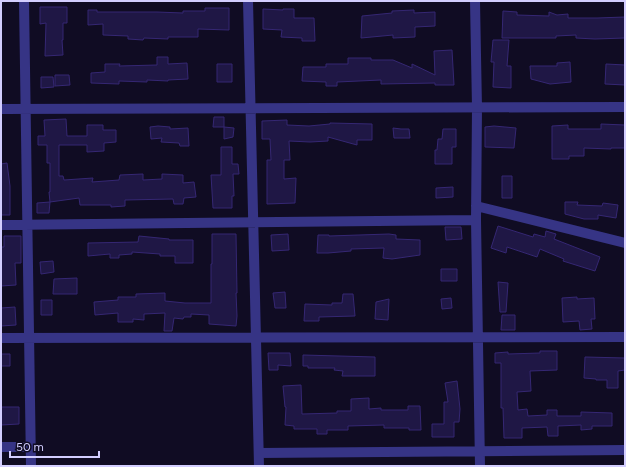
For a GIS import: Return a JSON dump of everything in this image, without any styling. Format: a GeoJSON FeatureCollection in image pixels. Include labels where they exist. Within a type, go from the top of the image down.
{"type":"FeatureCollection","features":[{"type":"Feature","properties":{"kind":"street"},"geometry":{"type":"LineString","coordinates":[[24,1],[31,466]]}},
{"type":"Feature","properties":{"kind":"street"},"geometry":{"type":"LineString","coordinates":[[248,1],[259,466]]}},
{"type":"Feature","properties":{"kind":"street"},"geometry":{"type":"LineString","coordinates":[[475,1],[477,108],[476,220],[480,466]]}},
{"type":"Feature","properties":{"kind":"street"},"geometry":{"type":"LineString","coordinates":[[1,109],[625,107]]}},
{"type":"Feature","properties":{"kind":"street"},"geometry":{"type":"LineString","coordinates":[[476,206],[625,243]]}},
{"type":"Feature","properties":{"kind":"street"},"geometry":{"type":"LineString","coordinates":[[1,225],[476,220]]}},
{"type":"Feature","properties":{"kind":"street"},"geometry":{"type":"LineString","coordinates":[[1,338],[625,338]]}},
{"type":"Feature","properties":{"kind":"street"},"geometry":{"type":"LineString","coordinates":[[1,447],[31,447]]}},
{"type":"Feature","properties":{"kind":"street"},"geometry":{"type":"LineString","coordinates":[[259,453],[625,450]]}},
{"type":"Feature","properties":{"kind":"building"},"geometry":{"type":"Polygon","coordinates":[[[40,7],[67,7],[67,23],[63,23],[63,55],[45,56],[46,23],[40,24],[40,7]]]}},
{"type":"Feature","properties":{"kind":"building"},"geometry":{"type":"Polygon","coordinates":[[[205,8],[229,8],[229,30],[198,29],[198,37],[168,37],[168,39],[144,38],[143,40],[128,39],[128,36],[103,35],[103,24],[88,25],[88,10],[97,10],[97,12],[183,13],[183,11],[205,11],[205,8]]]}},
{"type":"Feature","properties":{"kind":"building"},"geometry":{"type":"Polygon","coordinates":[[[263,9],[294,9],[294,18],[314,18],[315,41],[302,41],[302,38],[281,37],[282,30],[263,29],[263,9]]]}},
{"type":"Feature","properties":{"kind":"building"},"geometry":{"type":"Polygon","coordinates":[[[414,10],[414,13],[435,12],[435,26],[415,27],[415,37],[393,38],[393,35],[361,38],[362,16],[392,13],[392,11],[414,10]]]}},
{"type":"Feature","properties":{"kind":"building"},"geometry":{"type":"Polygon","coordinates":[[[503,11],[517,12],[517,15],[549,16],[549,12],[557,15],[568,14],[568,18],[625,17],[625,38],[576,38],[576,35],[556,36],[556,38],[502,38],[503,11]]]}},
{"type":"Feature","properties":{"kind":"building"},"geometry":{"type":"Polygon","coordinates":[[[493,40],[509,40],[507,66],[511,66],[511,88],[493,87],[494,62],[491,62],[493,40]]]}},
{"type":"Feature","properties":{"kind":"building"},"geometry":{"type":"Polygon","coordinates":[[[452,50],[454,85],[435,85],[435,83],[381,84],[381,80],[337,82],[337,86],[326,86],[326,82],[302,81],[303,67],[326,67],[326,64],[348,64],[348,58],[393,60],[412,68],[412,64],[435,75],[434,51],[452,50]]]}},
{"type":"Feature","properties":{"kind":"building"},"geometry":{"type":"Polygon","coordinates":[[[157,57],[168,57],[168,64],[187,63],[188,79],[168,81],[147,80],[147,82],[119,81],[119,84],[91,83],[91,73],[105,72],[105,64],[120,64],[119,66],[157,65],[157,57]]]}},
{"type":"Feature","properties":{"kind":"building"},"geometry":{"type":"Polygon","coordinates":[[[570,62],[571,82],[550,84],[531,79],[530,66],[557,66],[557,63],[570,62]]]}},
{"type":"Feature","properties":{"kind":"building"},"geometry":{"type":"Polygon","coordinates":[[[217,64],[232,64],[232,82],[217,82],[217,64]]]}},
{"type":"Feature","properties":{"kind":"building"},"geometry":{"type":"Polygon","coordinates":[[[606,64],[625,65],[625,85],[605,84],[606,64]]]}},
{"type":"Feature","properties":{"kind":"building"},"geometry":{"type":"Polygon","coordinates":[[[55,75],[69,75],[70,85],[55,86],[55,75]]]}},
{"type":"Feature","properties":{"kind":"building"},"geometry":{"type":"Polygon","coordinates":[[[41,77],[53,77],[54,87],[41,88],[41,77]]]}},
{"type":"Feature","properties":{"kind":"building"},"geometry":{"type":"Polygon","coordinates":[[[214,117],[224,117],[224,127],[213,127],[214,117]]]}},
{"type":"Feature","properties":{"kind":"building"},"geometry":{"type":"Polygon","coordinates":[[[66,119],[67,136],[87,136],[87,125],[103,125],[103,130],[116,130],[116,142],[104,143],[104,151],[87,152],[87,145],[59,145],[59,176],[63,176],[64,180],[93,178],[92,182],[119,180],[120,175],[143,174],[143,180],[162,179],[162,174],[183,175],[183,183],[194,182],[196,197],[184,198],[183,204],[174,204],[173,199],[125,200],[125,206],[111,207],[111,205],[80,205],[79,198],[50,202],[50,163],[47,163],[47,145],[38,145],[38,136],[45,136],[44,120],[66,119]]]}},
{"type":"Feature","properties":{"kind":"building"},"geometry":{"type":"Polygon","coordinates":[[[287,120],[287,125],[309,126],[330,123],[372,124],[372,140],[357,140],[357,145],[328,137],[328,141],[289,141],[290,160],[284,160],[284,179],[296,178],[295,203],[267,204],[267,160],[271,160],[270,139],[262,139],[262,121],[287,120]]]}},
{"type":"Feature","properties":{"kind":"building"},"geometry":{"type":"Polygon","coordinates":[[[601,124],[625,125],[625,148],[584,148],[584,156],[569,156],[569,159],[552,159],[552,126],[568,125],[568,129],[601,129],[601,124]]]}},
{"type":"Feature","properties":{"kind":"building"},"geometry":{"type":"Polygon","coordinates":[[[494,126],[516,128],[514,148],[485,147],[485,127],[494,126]]]}},
{"type":"Feature","properties":{"kind":"building"},"geometry":{"type":"Polygon","coordinates":[[[150,127],[170,127],[170,129],[188,128],[189,146],[180,146],[179,143],[161,142],[162,138],[151,139],[150,127]]]}},
{"type":"Feature","properties":{"kind":"building"},"geometry":{"type":"Polygon","coordinates":[[[224,127],[234,128],[233,137],[224,139],[224,127]]]}},
{"type":"Feature","properties":{"kind":"building"},"geometry":{"type":"Polygon","coordinates":[[[393,128],[409,129],[410,138],[394,138],[393,128]]]}},
{"type":"Feature","properties":{"kind":"building"},"geometry":{"type":"Polygon","coordinates":[[[443,129],[456,129],[456,147],[452,147],[452,164],[435,164],[435,150],[437,150],[438,139],[442,139],[443,129]]]}},
{"type":"Feature","properties":{"kind":"building"},"geometry":{"type":"Polygon","coordinates":[[[221,147],[232,147],[232,164],[238,164],[239,174],[233,174],[234,196],[232,196],[232,208],[213,208],[211,175],[221,175],[221,147]]]}},
{"type":"Feature","properties":{"kind":"building"},"geometry":{"type":"Polygon","coordinates":[[[7,163],[10,186],[10,215],[1,215],[1,164],[7,163]]]}},
{"type":"Feature","properties":{"kind":"building"},"geometry":{"type":"Polygon","coordinates":[[[502,176],[512,176],[512,198],[502,198],[502,176]]]}},
{"type":"Feature","properties":{"kind":"building"},"geometry":{"type":"Polygon","coordinates":[[[453,187],[453,197],[436,198],[436,188],[453,187]]]}},
{"type":"Feature","properties":{"kind":"building"},"geometry":{"type":"Polygon","coordinates":[[[50,202],[49,213],[37,213],[37,203],[50,202]]]}},
{"type":"Feature","properties":{"kind":"building"},"geometry":{"type":"Polygon","coordinates":[[[565,202],[578,202],[577,205],[602,206],[603,203],[618,205],[616,218],[598,215],[598,219],[584,219],[565,214],[565,202]]]}},
{"type":"Feature","properties":{"kind":"building"},"geometry":{"type":"Polygon","coordinates":[[[498,226],[533,237],[534,234],[545,237],[546,231],[556,234],[554,239],[600,257],[595,271],[563,261],[564,259],[540,249],[537,257],[507,247],[506,253],[491,248],[498,226]]]}},
{"type":"Feature","properties":{"kind":"building"},"geometry":{"type":"Polygon","coordinates":[[[445,227],[461,227],[462,239],[446,240],[445,227]]]}},
{"type":"Feature","properties":{"kind":"building"},"geometry":{"type":"Polygon","coordinates":[[[212,234],[236,234],[236,326],[209,324],[209,315],[191,314],[191,317],[184,317],[183,319],[174,318],[172,331],[164,331],[165,313],[144,314],[144,320],[133,319],[133,322],[118,322],[118,313],[95,315],[94,302],[118,300],[118,297],[136,297],[136,294],[165,293],[165,301],[211,303],[212,234]]]}},
{"type":"Feature","properties":{"kind":"building"},"geometry":{"type":"Polygon","coordinates":[[[288,234],[289,250],[272,251],[271,235],[288,234]]]}},
{"type":"Feature","properties":{"kind":"building"},"geometry":{"type":"Polygon","coordinates":[[[318,235],[396,235],[396,239],[420,240],[420,255],[392,259],[383,258],[384,248],[351,249],[351,251],[317,253],[318,235]]]}},
{"type":"Feature","properties":{"kind":"building"},"geometry":{"type":"Polygon","coordinates":[[[4,236],[21,236],[21,263],[15,263],[16,285],[1,286],[1,247],[4,247],[4,236]]]}},
{"type":"Feature","properties":{"kind":"building"},"geometry":{"type":"Polygon","coordinates":[[[139,236],[169,240],[193,240],[193,263],[175,263],[175,256],[160,256],[160,254],[132,252],[132,254],[119,255],[119,258],[110,258],[110,254],[88,256],[88,243],[138,242],[139,236]]]}},
{"type":"Feature","properties":{"kind":"building"},"geometry":{"type":"Polygon","coordinates":[[[53,261],[54,272],[41,274],[40,262],[53,261]]]}},
{"type":"Feature","properties":{"kind":"building"},"geometry":{"type":"Polygon","coordinates":[[[441,269],[457,269],[457,281],[441,281],[441,269]]]}},
{"type":"Feature","properties":{"kind":"building"},"geometry":{"type":"Polygon","coordinates":[[[77,278],[77,294],[53,294],[54,279],[77,278]]]}},
{"type":"Feature","properties":{"kind":"building"},"geometry":{"type":"Polygon","coordinates":[[[498,282],[508,283],[506,312],[500,312],[498,282]]]}},
{"type":"Feature","properties":{"kind":"building"},"geometry":{"type":"Polygon","coordinates":[[[285,292],[286,308],[275,308],[273,293],[285,292]]]}},
{"type":"Feature","properties":{"kind":"building"},"geometry":{"type":"Polygon","coordinates":[[[343,294],[353,294],[355,316],[319,317],[319,321],[304,321],[305,304],[332,305],[332,303],[342,303],[343,294]]]}},
{"type":"Feature","properties":{"kind":"building"},"geometry":{"type":"Polygon","coordinates":[[[577,297],[577,299],[594,298],[595,319],[591,319],[592,329],[580,330],[579,321],[563,322],[562,298],[577,297]]]}},
{"type":"Feature","properties":{"kind":"building"},"geometry":{"type":"Polygon","coordinates":[[[451,298],[452,308],[442,309],[441,299],[451,298]]]}},
{"type":"Feature","properties":{"kind":"building"},"geometry":{"type":"Polygon","coordinates":[[[389,299],[388,320],[375,319],[376,302],[389,299]]]}},
{"type":"Feature","properties":{"kind":"building"},"geometry":{"type":"Polygon","coordinates":[[[41,300],[52,300],[52,315],[41,315],[41,300]]]}},
{"type":"Feature","properties":{"kind":"building"},"geometry":{"type":"Polygon","coordinates":[[[15,307],[16,325],[1,326],[1,308],[15,307]]]}},
{"type":"Feature","properties":{"kind":"building"},"geometry":{"type":"Polygon","coordinates":[[[502,315],[515,315],[515,330],[501,330],[502,315]]]}},
{"type":"Feature","properties":{"kind":"building"},"geometry":{"type":"Polygon","coordinates":[[[540,351],[557,351],[557,370],[530,371],[531,391],[517,392],[518,410],[527,409],[528,416],[547,415],[547,410],[557,410],[557,416],[581,416],[581,412],[612,413],[612,426],[592,426],[592,429],[581,430],[581,425],[558,426],[558,436],[548,436],[547,427],[522,428],[522,438],[504,438],[503,408],[501,408],[501,363],[495,363],[495,353],[540,353],[540,351]]]}},
{"type":"Feature","properties":{"kind":"building"},"geometry":{"type":"Polygon","coordinates":[[[268,353],[290,353],[291,366],[278,365],[278,370],[269,370],[268,353]]]}},
{"type":"Feature","properties":{"kind":"building"},"geometry":{"type":"Polygon","coordinates":[[[1,354],[10,354],[10,366],[1,366],[1,354]]]}},
{"type":"Feature","properties":{"kind":"building"},"geometry":{"type":"Polygon","coordinates":[[[303,355],[375,357],[375,376],[342,376],[343,371],[334,370],[335,368],[308,368],[308,366],[303,366],[303,355]]]}},
{"type":"Feature","properties":{"kind":"building"},"geometry":{"type":"Polygon","coordinates":[[[585,357],[625,358],[625,370],[618,371],[618,388],[607,388],[607,380],[584,378],[585,357]]]}},
{"type":"Feature","properties":{"kind":"building"},"geometry":{"type":"Polygon","coordinates":[[[457,381],[460,409],[459,422],[454,422],[454,437],[432,437],[432,424],[444,424],[444,402],[448,402],[445,383],[457,381]]]}},
{"type":"Feature","properties":{"kind":"building"},"geometry":{"type":"Polygon","coordinates":[[[301,385],[302,414],[351,411],[351,399],[369,398],[369,409],[381,408],[381,410],[408,410],[408,406],[420,406],[421,430],[409,430],[409,428],[384,428],[384,425],[348,426],[348,430],[327,430],[327,434],[317,434],[317,429],[294,429],[294,426],[285,425],[286,407],[283,386],[301,385]]]}},
{"type":"Feature","properties":{"kind":"building"},"geometry":{"type":"Polygon","coordinates":[[[1,407],[19,407],[19,424],[1,425],[1,407]]]}}]}
